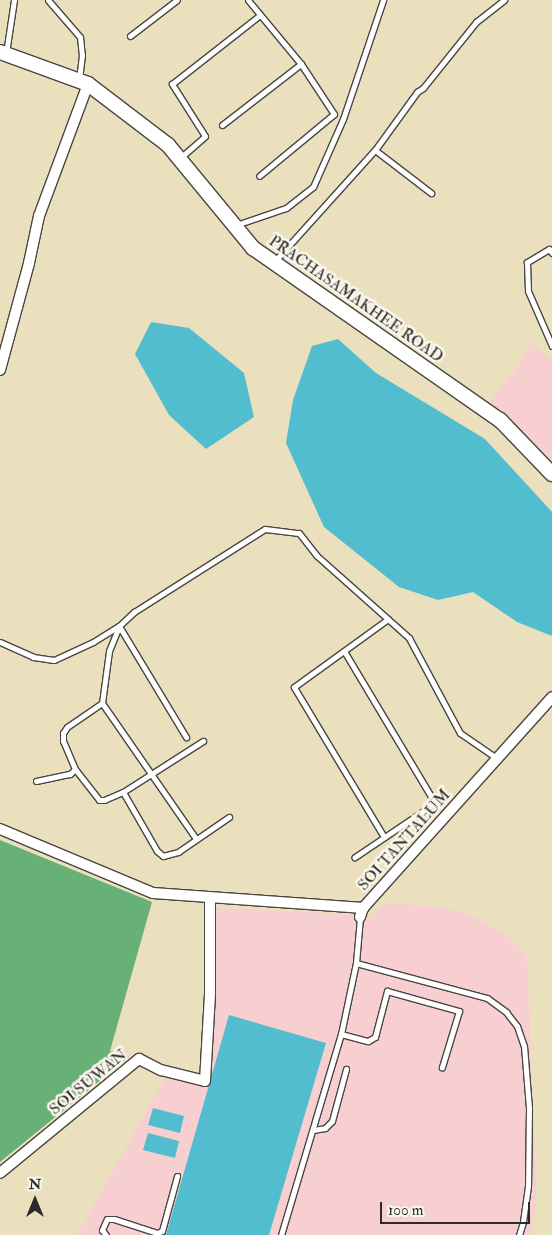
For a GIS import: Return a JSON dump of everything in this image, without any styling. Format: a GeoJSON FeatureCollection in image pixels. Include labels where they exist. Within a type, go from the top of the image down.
{"type":"FeatureCollection","features":[{"type":"Feature","properties":{"kind":"street","name":"PRACHASAMAKHEE ROAD"},"geometry":{"type":"LineString","coordinates":[[3,53],[84,82],[168,145],[254,248],[500,420],[552,474]]}},
{"type":"Feature","properties":{"kind":"street"},"geometry":{"type":"LineString","coordinates":[[0,370],[29,263],[39,216],[84,82]]}},
{"type":"Feature","properties":{"kind":"street","name":"SOI TANTALUM"},"geometry":{"type":"LineString","coordinates":[[362,912],[552,697]]}},
{"type":"Feature","properties":{"kind":"street"},"geometry":{"type":"LineString","coordinates":[[0,829],[153,893],[362,912]]}},
{"type":"Feature","properties":{"kind":"street","name":"SOI SUWAN"},"geometry":{"type":"LineString","coordinates":[[0,1173],[139,1059],[161,1070],[205,1080],[210,994],[210,898]]}},
{"type":"Feature","properties":{"kind":"lane"},"geometry":{"type":"LineString","coordinates":[[3,53],[14,0]]}},
{"type":"Feature","properties":{"kind":"lane"},"geometry":{"type":"LineString","coordinates":[[48,0],[80,37],[84,82]]}},
{"type":"Feature","properties":{"kind":"lane"},"geometry":{"type":"LineString","coordinates":[[130,36],[177,0]]}},
{"type":"Feature","properties":{"kind":"lane"},"geometry":{"type":"LineString","coordinates":[[248,0],[301,64],[334,114],[259,176]]}},
{"type":"Feature","properties":{"kind":"lane"},"geometry":{"type":"LineString","coordinates":[[235,225],[286,208],[313,187],[343,120],[383,0]]}},
{"type":"Feature","properties":{"kind":"lane"},"geometry":{"type":"LineString","coordinates":[[273,262],[375,150],[417,92],[423,88],[476,22],[504,0]]}},
{"type":"Feature","properties":{"kind":"lane"},"geometry":{"type":"LineString","coordinates":[[180,159],[205,136],[172,84],[260,15]]}},
{"type":"Feature","properties":{"kind":"lane"},"geometry":{"type":"LineString","coordinates":[[222,125],[301,64]]}},
{"type":"Feature","properties":{"kind":"lane"},"geometry":{"type":"LineString","coordinates":[[375,150],[431,193]]}},
{"type":"Feature","properties":{"kind":"lane"},"geometry":{"type":"LineString","coordinates":[[552,253],[549,250],[527,262],[528,291],[552,346]]}},
{"type":"Feature","properties":{"kind":"lane"},"geometry":{"type":"LineString","coordinates":[[0,642],[33,657],[54,660],[93,642],[119,626],[134,612],[265,529],[298,532],[316,555],[410,638],[460,733],[499,759]]}},
{"type":"Feature","properties":{"kind":"lane"},"geometry":{"type":"LineString","coordinates":[[384,837],[294,686],[388,619]]}},
{"type":"Feature","properties":{"kind":"lane"},"geometry":{"type":"LineString","coordinates":[[119,626],[109,651],[102,703],[196,839]]}},
{"type":"Feature","properties":{"kind":"lane"},"geometry":{"type":"LineString","coordinates":[[119,626],[186,737]]}},
{"type":"Feature","properties":{"kind":"lane"},"geometry":{"type":"LineString","coordinates":[[344,651],[435,803],[355,857]]}},
{"type":"Feature","properties":{"kind":"lane"},"geometry":{"type":"LineString","coordinates":[[102,703],[67,727],[63,733],[63,741],[75,769],[99,800],[108,799],[122,792],[203,741]]}},
{"type":"Feature","properties":{"kind":"lane"},"geometry":{"type":"LineString","coordinates":[[36,781],[70,774],[75,769]]}},
{"type":"Feature","properties":{"kind":"lane"},"geometry":{"type":"LineString","coordinates":[[122,792],[160,854],[170,855],[178,852],[229,818]]}},
{"type":"Feature","properties":{"kind":"lane","name":"SOI TANTALUM"},"geometry":{"type":"LineString","coordinates":[[281,1235],[341,1034],[356,963],[362,912]]}},
{"type":"Feature","properties":{"kind":"lane"},"geometry":{"type":"LineString","coordinates":[[356,963],[488,998],[506,1012],[517,1026],[524,1046],[529,1108],[528,1186],[523,1222],[519,1235]]}},
{"type":"Feature","properties":{"kind":"lane"},"geometry":{"type":"LineString","coordinates":[[341,1034],[368,1041],[375,1037],[387,991],[459,1011],[442,1067]]}},
{"type":"Feature","properties":{"kind":"lane"},"geometry":{"type":"LineString","coordinates":[[313,1130],[326,1128],[332,1121],[346,1069]]}},
{"type":"Feature","properties":{"kind":"lane"},"geometry":{"type":"LineString","coordinates":[[106,1235],[102,1230],[107,1220],[114,1219],[157,1233],[162,1231],[177,1176]]}},
{"type":"Feature","properties":{"kind":"shaded area"},"geometry":{"type":"Polygon","coordinates":[[[532,342],[552,361],[552,460],[490,402],[519,365],[532,342]]]}},
{"type":"Feature","properties":{"kind":"shaded area"},"geometry":{"type":"Polygon","coordinates":[[[385,903],[442,907],[469,914],[512,939],[527,956],[536,1181],[535,1211],[530,1235],[77,1235],[166,1076],[206,1085],[215,1012],[215,908],[352,914],[360,917],[371,916],[385,903]]]}},
{"type":"Feature","properties":{"kind":"green space"},"geometry":{"type":"Polygon","coordinates":[[[0,840],[152,902],[110,1051],[129,1057],[0,1162],[0,840]]]}},
{"type":"Feature","properties":{"kind":"water"},"geometry":{"type":"Polygon","coordinates":[[[151,322],[189,328],[244,373],[254,417],[206,449],[169,415],[135,354],[151,322]]]}},
{"type":"Feature","properties":{"kind":"water"},"geometry":{"type":"Polygon","coordinates":[[[338,339],[376,373],[485,439],[552,512],[552,636],[517,622],[473,592],[438,600],[399,587],[324,527],[286,443],[293,400],[312,346],[338,339]]]}},
{"type":"Feature","properties":{"kind":"water"},"geometry":{"type":"Polygon","coordinates":[[[229,1015],[326,1043],[269,1235],[166,1235],[229,1015]]]}},
{"type":"Feature","properties":{"kind":"water"},"geometry":{"type":"Polygon","coordinates":[[[153,1108],[184,1116],[180,1133],[148,1125],[153,1108]]]}},
{"type":"Feature","properties":{"kind":"water"},"geometry":{"type":"Polygon","coordinates":[[[148,1133],[179,1141],[175,1158],[143,1150],[148,1133]]]}}]}
